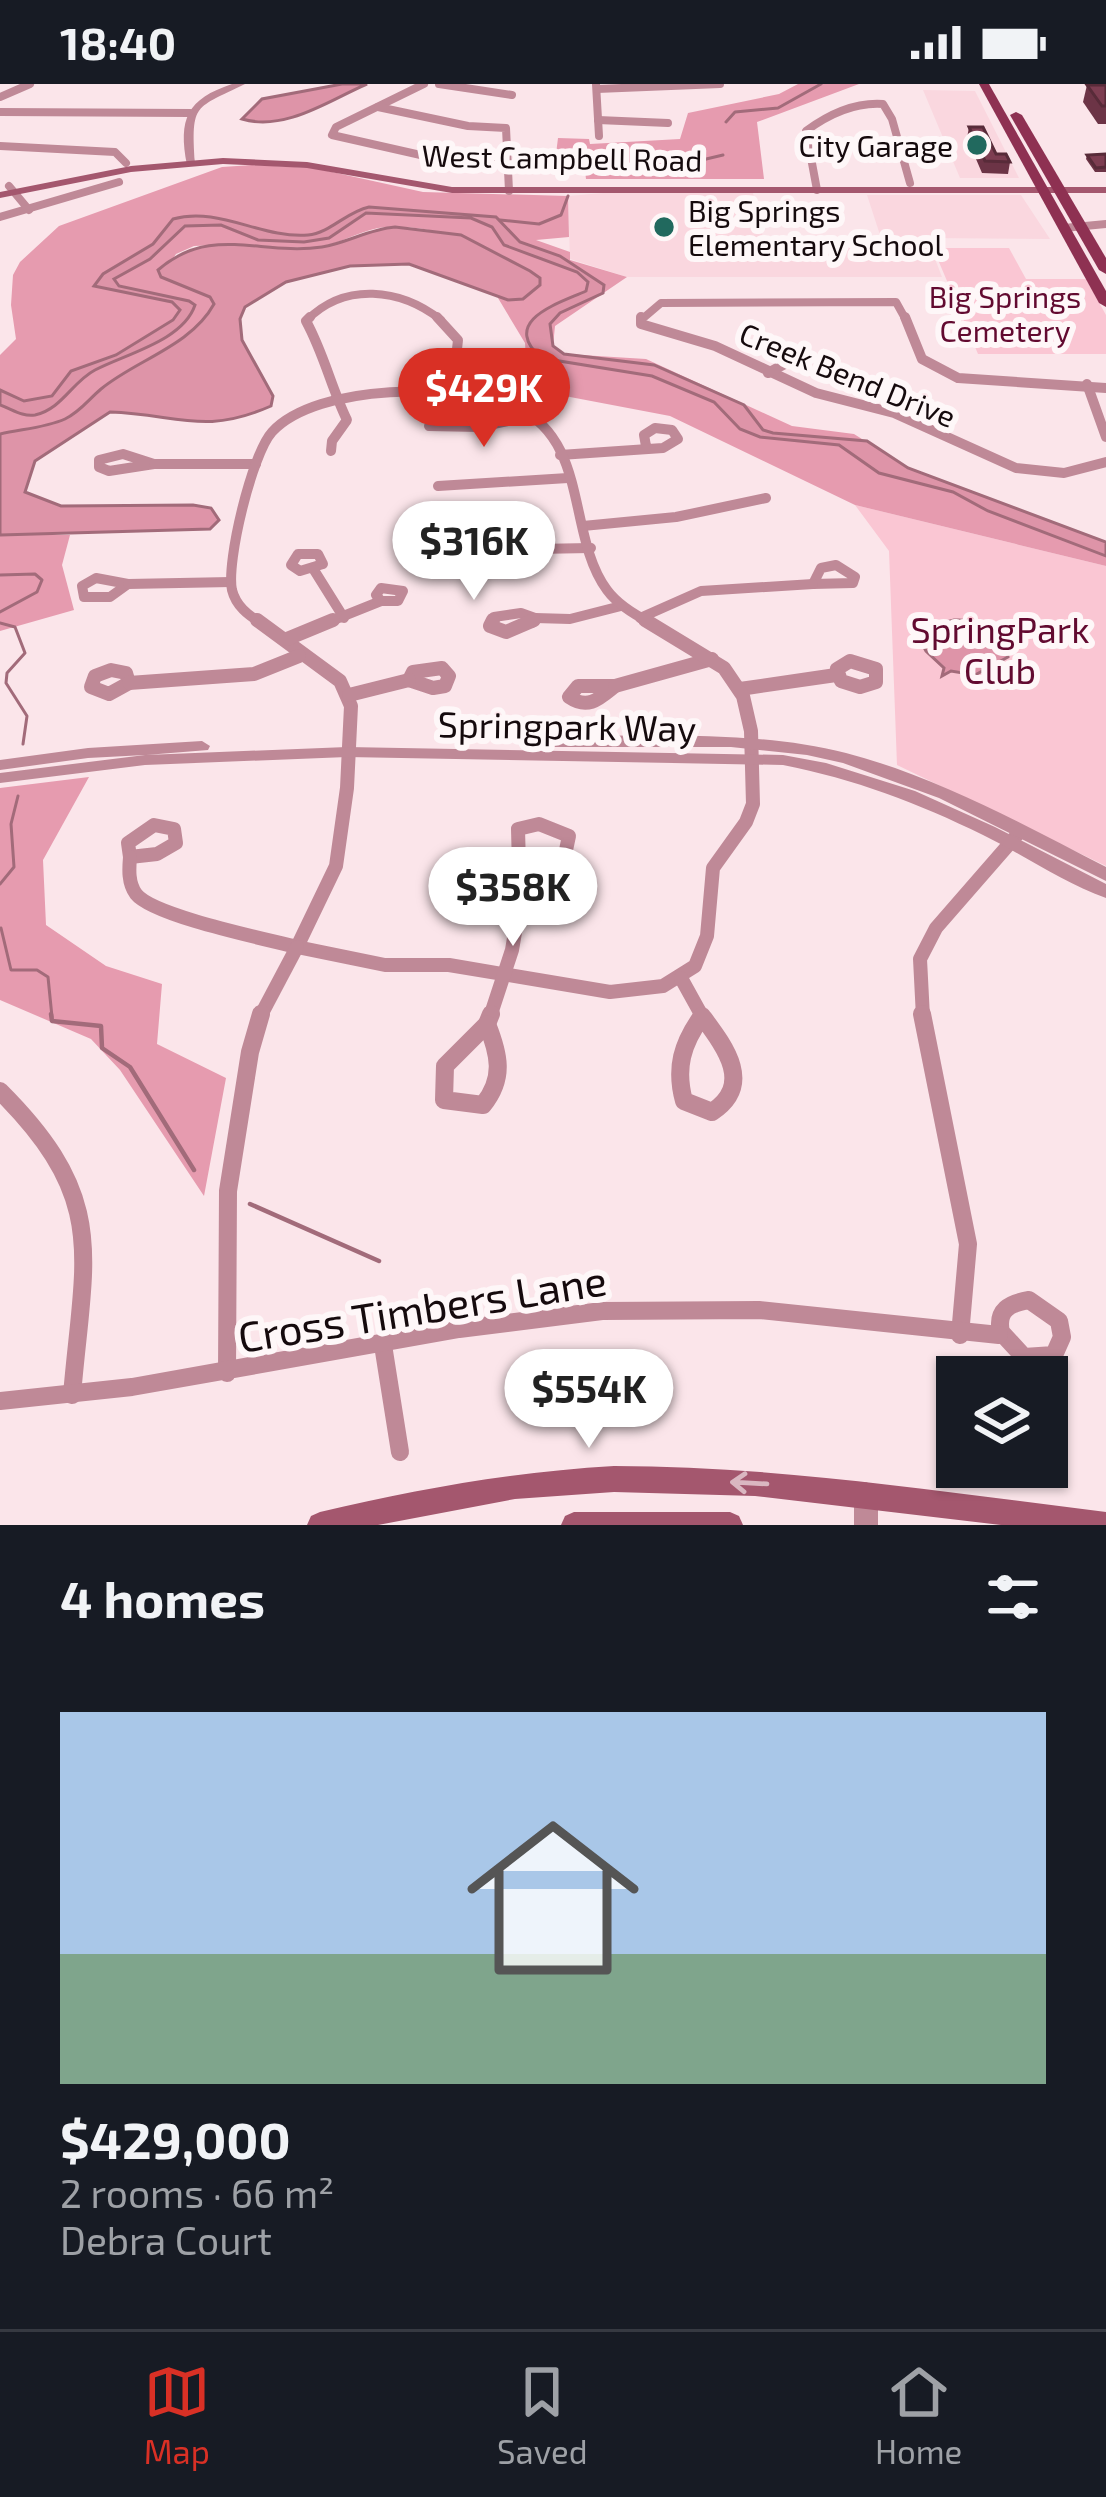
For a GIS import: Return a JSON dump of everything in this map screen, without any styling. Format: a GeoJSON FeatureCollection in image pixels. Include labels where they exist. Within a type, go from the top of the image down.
{"type":"FeatureCollection","features":[{"type":"Feature","properties":{"kind":"main road"},"geometry":{"type":"LineString","coordinates":[[984,84],[1038,186],[1102,276]]}},
{"type":"Feature","properties":{"kind":"main road"},"geometry":{"type":"LineString","coordinates":[[999,84],[1081,227],[1102,276],[1106,303]]}},
{"type":"Feature","properties":{"kind":"main road"},"geometry":{"type":"LineString","coordinates":[[997,108],[1012,108]]}},
{"type":"Feature","properties":{"kind":"main road","name":"West Campbell Road"},"geometry":{"type":"LineString","coordinates":[[6,190],[126,163],[254,158],[424,188],[1038,186]]}},
{"type":"Feature","properties":{"kind":"main road","name":"West Campbell Road"},"geometry":{"type":"LineString","coordinates":[[6,190],[189,160]]}},
{"type":"Feature","properties":{"kind":"main road"},"geometry":{"type":"LineString","coordinates":[[1038,186],[1106,186]]}},
{"type":"Feature","properties":{"kind":"main road","name":"West Campbell Road"},"geometry":{"type":"LineString","coordinates":[[815,187],[1038,186]]}},
{"type":"Feature","properties":{"kind":"main road"},"geometry":{"type":"LineString","coordinates":[[320,1525],[546,1483],[752,1483],[1106,1525]]}},
{"type":"Feature","properties":{"kind":"main road"},"geometry":{"type":"LineString","coordinates":[[574,1525],[730,1525]]}},
{"type":"Feature","properties":{"kind":"street"},"geometry":{"type":"LineString","coordinates":[[0,97],[30,84]]}},
{"type":"Feature","properties":{"kind":"street"},"geometry":{"type":"LineString","coordinates":[[214,84],[228,88]]}},
{"type":"Feature","properties":{"kind":"street"},"geometry":{"type":"LineString","coordinates":[[0,112],[190,113],[241,84]]}},
{"type":"Feature","properties":{"kind":"street"},"geometry":{"type":"LineString","coordinates":[[424,84],[336,127],[332,135],[425,156],[507,161]]}},
{"type":"Feature","properties":{"kind":"street"},"geometry":{"type":"LineString","coordinates":[[439,84],[512,95]]}},
{"type":"Feature","properties":{"kind":"street"},"geometry":{"type":"LineString","coordinates":[[599,136],[597,87],[720,84]]}},
{"type":"Feature","properties":{"kind":"street"},"geometry":{"type":"LineString","coordinates":[[815,187],[806,131],[851,107],[874,102],[883,104],[892,119],[910,183]]}},
{"type":"Feature","properties":{"kind":"street"},"geometry":{"type":"LineString","coordinates":[[378,107],[467,126],[506,128],[508,188]]}},
{"type":"Feature","properties":{"kind":"street"},"geometry":{"type":"LineString","coordinates":[[189,160],[190,113]]}},
{"type":"Feature","properties":{"kind":"street"},"geometry":{"type":"LineString","coordinates":[[598,120],[668,123]]}},
{"type":"Feature","properties":{"kind":"street"},"geometry":{"type":"LineString","coordinates":[[0,146],[115,152],[126,163]]}},
{"type":"Feature","properties":{"kind":"street"},"geometry":{"type":"LineString","coordinates":[[0,217],[119,182]]}},
{"type":"Feature","properties":{"kind":"street"},"geometry":{"type":"LineString","coordinates":[[6,190],[29,211]]}},
{"type":"Feature","properties":{"kind":"street"},"geometry":{"type":"LineString","coordinates":[[1064,228],[1106,224]]}},
{"type":"Feature","properties":{"kind":"street"},"geometry":{"type":"LineString","coordinates":[[331,451],[332,441],[347,420],[326,358],[306,321],[328,302],[361,294],[410,301],[452,329],[459,347],[452,395]]}},
{"type":"Feature","properties":{"kind":"street"},"geometry":{"type":"LineString","coordinates":[[641,324],[643,311],[661,303],[896,302],[902,307],[918,355],[944,374],[971,380],[1106,385]]}},
{"type":"Feature","properties":{"kind":"street","name":"Creek Bend Drive"},"geometry":{"type":"LineString","coordinates":[[627,326],[641,324],[696,339],[814,392],[894,413],[1016,469],[1064,473],[1106,462]]}},
{"type":"Feature","properties":{"kind":"street"},"geometry":{"type":"LineString","coordinates":[[768,373],[806,353]]}},
{"type":"Feature","properties":{"kind":"street"},"geometry":{"type":"LineString","coordinates":[[1087,384],[1106,437]]}},
{"type":"Feature","properties":{"kind":"street"},"geometry":{"type":"LineString","coordinates":[[130,857],[129,880],[134,892],[162,911],[302,945],[387,965],[441,964],[602,992],[659,986],[681,978],[696,965],[705,947],[717,856],[748,820],[752,751],[740,689],[712,659],[621,606],[601,580],[560,455],[550,431],[533,416],[495,400],[452,395],[337,401],[299,412],[280,424],[261,446],[231,582],[237,604],[287,639],[299,656],[329,672],[349,695],[348,747],[340,845],[329,892],[302,945],[275,983],[256,1025],[240,1100],[222,1232],[227,1372]]}},
{"type":"Feature","properties":{"kind":"street"},"geometry":{"type":"LineString","coordinates":[[429,426],[479,427],[533,416]]}},
{"type":"Feature","properties":{"kind":"street"},"geometry":{"type":"LineString","coordinates":[[560,455],[646,446]]}},
{"type":"Feature","properties":{"kind":"street"},"geometry":{"type":"LineString","coordinates":[[154,464],[256,464]]}},
{"type":"Feature","properties":{"kind":"street"},"geometry":{"type":"LineString","coordinates":[[438,486],[568,478]]}},
{"type":"Feature","properties":{"kind":"street"},"geometry":{"type":"LineString","coordinates":[[584,526],[676,517],[766,498]]}},
{"type":"Feature","properties":{"kind":"street"},"geometry":{"type":"LineString","coordinates":[[476,550],[591,548]]}},
{"type":"Feature","properties":{"kind":"street"},"geometry":{"type":"LineString","coordinates":[[314,570],[344,618]]}},
{"type":"Feature","properties":{"kind":"street"},"geometry":{"type":"LineString","coordinates":[[128,584],[231,582]]}},
{"type":"Feature","properties":{"kind":"street"},"geometry":{"type":"LineString","coordinates":[[640,618],[679,596],[708,588],[813,584]]}},
{"type":"Feature","properties":{"kind":"street"},"geometry":{"type":"LineString","coordinates":[[287,639],[380,601]]}},
{"type":"Feature","properties":{"kind":"street"},"geometry":{"type":"LineString","coordinates":[[535,618],[570,619],[621,606]]}},
{"type":"Feature","properties":{"kind":"street"},"geometry":{"type":"LineString","coordinates":[[129,683],[238,677],[299,656]]}},
{"type":"Feature","properties":{"kind":"street"},"geometry":{"type":"LineString","coordinates":[[615,686],[712,659]]}},
{"type":"Feature","properties":{"kind":"street"},"geometry":{"type":"LineString","coordinates":[[740,689],[836,675]]}},
{"type":"Feature","properties":{"kind":"street"},"geometry":{"type":"LineString","coordinates":[[349,695],[409,680]]}},
{"type":"Feature","properties":{"kind":"street","name":"Springpark Way"},"geometry":{"type":"LineString","coordinates":[[0,765],[169,746],[752,751],[872,779],[1106,875]]}},
{"type":"Feature","properties":{"kind":"street","name":"Springpark Way"},"geometry":{"type":"LineString","coordinates":[[0,778],[145,760],[348,747]]}},
{"type":"Feature","properties":{"kind":"street"},"geometry":{"type":"LineString","coordinates":[[487,1024],[501,1065],[495,1093],[483,1105],[444,1100],[439,1088],[442,1067],[487,1024],[506,974],[520,903],[515,863],[518,829],[545,822],[556,825],[569,836],[566,850],[520,903]]}},
{"type":"Feature","properties":{"kind":"street"},"geometry":{"type":"LineString","coordinates":[[960,1335],[968,1244],[920,1003],[920,959],[936,928],[1016,837]]}},
{"type":"Feature","properties":{"kind":"street","name":"Springpark Way"},"geometry":{"type":"LineString","coordinates":[[1016,837],[1106,892]]}},
{"type":"Feature","properties":{"kind":"street"},"geometry":{"type":"LineString","coordinates":[[681,978],[726,1048],[736,1077],[736,1094],[728,1105],[712,1112],[684,1101],[680,1088],[680,1045],[702,1016]]}},
{"type":"Feature","properties":{"kind":"street"},"geometry":{"type":"LineString","coordinates":[[0,1091],[32,1123],[74,1189],[80,1262],[71,1395]]}},
{"type":"Feature","properties":{"kind":"street","name":"Cross Timbers Lane"},"geometry":{"type":"LineString","coordinates":[[0,1401],[227,1372],[525,1319],[683,1308],[832,1316],[960,1335],[999,1335]]}},
{"type":"Feature","properties":{"kind":"street"},"geometry":{"type":"LineString","coordinates":[[383,1346],[400,1452]]}},
{"type":"Feature","properties":{"kind":"street"},"geometry":{"type":"LineString","coordinates":[[866,1495],[866,1525]]}},
{"type":"Feature","properties":{"kind":"shaded area"},"geometry":{"type":"Polygon","coordinates":[[[367,84],[291,118],[242,119],[262,99],[367,84]]]}},
{"type":"Feature","properties":{"kind":"shaded area"},"geometry":{"type":"Polygon","coordinates":[[[798,84],[859,84],[757,122],[764,179],[586,179],[584,162],[555,162],[558,138],[589,139],[590,144],[680,139],[688,113],[779,94],[798,84]]]}},
{"type":"Feature","properties":{"kind":"shaded area"},"geometry":{"type":"Polygon","coordinates":[[[923,90],[975,91],[1019,178],[960,178],[923,90]]]}},
{"type":"Feature","properties":{"kind":"shaded area"},"geometry":{"type":"Polygon","coordinates":[[[222,167],[314,168],[423,192],[568,196],[569,237],[536,240],[570,252],[570,260],[627,277],[555,326],[553,346],[565,354],[646,359],[792,426],[854,434],[908,468],[1106,542],[1106,566],[855,505],[670,416],[528,389],[525,343],[498,298],[523,299],[540,285],[489,249],[419,228],[378,228],[316,247],[194,246],[176,254],[161,277],[210,297],[214,304],[204,319],[177,342],[101,389],[70,416],[0,434],[0,355],[16,339],[11,305],[13,275],[20,262],[59,226],[222,167]]]}},
{"type":"Feature","properties":{"kind":"shaded area","name":"Big Springs Elementary School"},"geometry":{"type":"Polygon","coordinates":[[[753,193],[763,238],[881,238],[867,195],[1021,195],[1050,239],[927,238],[942,277],[627,277],[570,259],[568,196],[753,193]]]}},
{"type":"Feature","properties":{"kind":"shaded area"},"geometry":{"type":"Polygon","coordinates":[[[369,207],[496,217],[520,242],[560,256],[604,285],[603,293],[560,313],[550,324],[553,346],[564,354],[654,365],[744,405],[763,430],[773,433],[867,441],[908,468],[1106,542],[1106,556],[988,511],[953,492],[879,473],[839,445],[760,437],[740,429],[714,402],[652,376],[541,358],[530,345],[530,323],[549,307],[586,291],[588,282],[577,272],[504,245],[492,227],[471,218],[366,213],[329,238],[304,242],[258,240],[221,225],[185,226],[150,259],[114,279],[119,286],[195,305],[179,328],[95,370],[44,412],[26,415],[0,405],[0,390],[24,401],[52,396],[71,371],[116,355],[173,320],[180,310],[172,302],[94,286],[103,274],[153,244],[173,219],[224,219],[308,235],[369,207]]]}},
{"type":"Feature","properties":{"kind":"shaded area"},"geometry":{"type":"Polygon","coordinates":[[[395,227],[461,235],[530,271],[540,278],[540,285],[523,299],[508,300],[409,264],[350,266],[286,282],[245,307],[240,319],[242,340],[273,396],[271,406],[208,422],[110,412],[35,461],[25,492],[61,506],[211,508],[219,520],[210,529],[0,535],[0,434],[70,416],[115,379],[192,331],[214,304],[210,297],[161,277],[158,270],[197,248],[322,247],[395,227]]]}},
{"type":"Feature","properties":{"kind":"shaded area"},"geometry":{"type":"Polygon","coordinates":[[[0,535],[70,535],[62,565],[74,610],[0,631],[0,535]]]}},
{"type":"Feature","properties":{"kind":"shaded area"},"geometry":{"type":"Polygon","coordinates":[[[954,620],[990,627],[1002,639],[1008,657],[975,675],[951,671],[942,676],[944,668],[926,651],[915,630],[954,620]]]}},
{"type":"Feature","properties":{"kind":"shaded area"},"geometry":{"type":"Polygon","coordinates":[[[89,777],[43,860],[46,925],[106,966],[162,984],[157,1044],[226,1078],[204,1196],[120,1070],[91,1039],[0,1000],[0,788],[89,777]]]}},
{"type":"Feature","properties":{"kind":"green space","name":"Big Springs Cemetery"},"geometry":{"type":"Polygon","coordinates":[[[933,248],[1009,248],[1026,279],[1086,279],[1106,315],[1106,354],[978,354],[933,248]]]}},
{"type":"Feature","properties":{"kind":"green space","name":"SpringPark Club"},"geometry":{"type":"Polygon","coordinates":[[[855,505],[1106,566],[1106,866],[897,765],[889,551],[855,505]]]}},
{"type":"Feature","properties":{"kind":"building"},"geometry":{"type":"Polygon","coordinates":[[[1087,85],[1106,85],[1106,106],[1102,106],[1087,85]]]}},
{"type":"Feature","properties":{"kind":"building"},"geometry":{"type":"Polygon","coordinates":[[[969,127],[983,127],[996,154],[1006,154],[1010,162],[985,161],[969,127]]]}},
{"type":"Feature","properties":{"kind":"building"},"geometry":{"type":"Polygon","coordinates":[[[1106,154],[1106,167],[1096,168],[1087,155],[1106,154]]]}},
{"type":"Feature","properties":{"kind":"waterway"},"geometry":{"type":"LineString","coordinates":[[726,122],[735,112],[778,108],[821,84]]}},
{"type":"Feature","properties":{"kind":"waterway"},"geometry":{"type":"LineString","coordinates":[[689,174],[702,160],[723,155]]}},
{"type":"Feature","properties":{"kind":"waterway"},"geometry":{"type":"LineString","coordinates":[[500,220],[539,224],[561,215],[568,196]]}},
{"type":"Feature","properties":{"kind":"waterway"},"geometry":{"type":"LineString","coordinates":[[0,575],[35,574],[42,580],[37,592],[0,612]]}},
{"type":"Feature","properties":{"kind":"waterway"},"geometry":{"type":"LineString","coordinates":[[0,623],[15,627],[25,653],[7,673],[6,683],[27,716],[23,744]]}},
{"type":"Feature","properties":{"kind":"waterway"},"geometry":{"type":"LineString","coordinates":[[0,884],[14,867],[11,824],[18,796]]}},
{"type":"Feature","properties":{"kind":"waterway"},"geometry":{"type":"LineString","coordinates":[[1,928],[11,970],[37,970],[48,977],[52,1017]]}},
{"type":"Feature","properties":{"kind":"waterway"},"geometry":{"type":"LineString","coordinates":[[51,1014],[52,1021],[101,1026],[102,1048],[130,1067],[194,1170]]}},
{"type":"Feature","properties":{"kind":"waterway"},"geometry":{"type":"LineString","coordinates":[[250,1204],[379,1261]]}},
{"type":"Feature","properties":{"kind":"place","name":"City Garage"},"geometry":{"type":"Point","coordinates":[977,145]}},
{"type":"Feature","properties":{"kind":"place","name":"Big Springs Elementary School"},"geometry":{"type":"Point","coordinates":[664,227]}}]}
